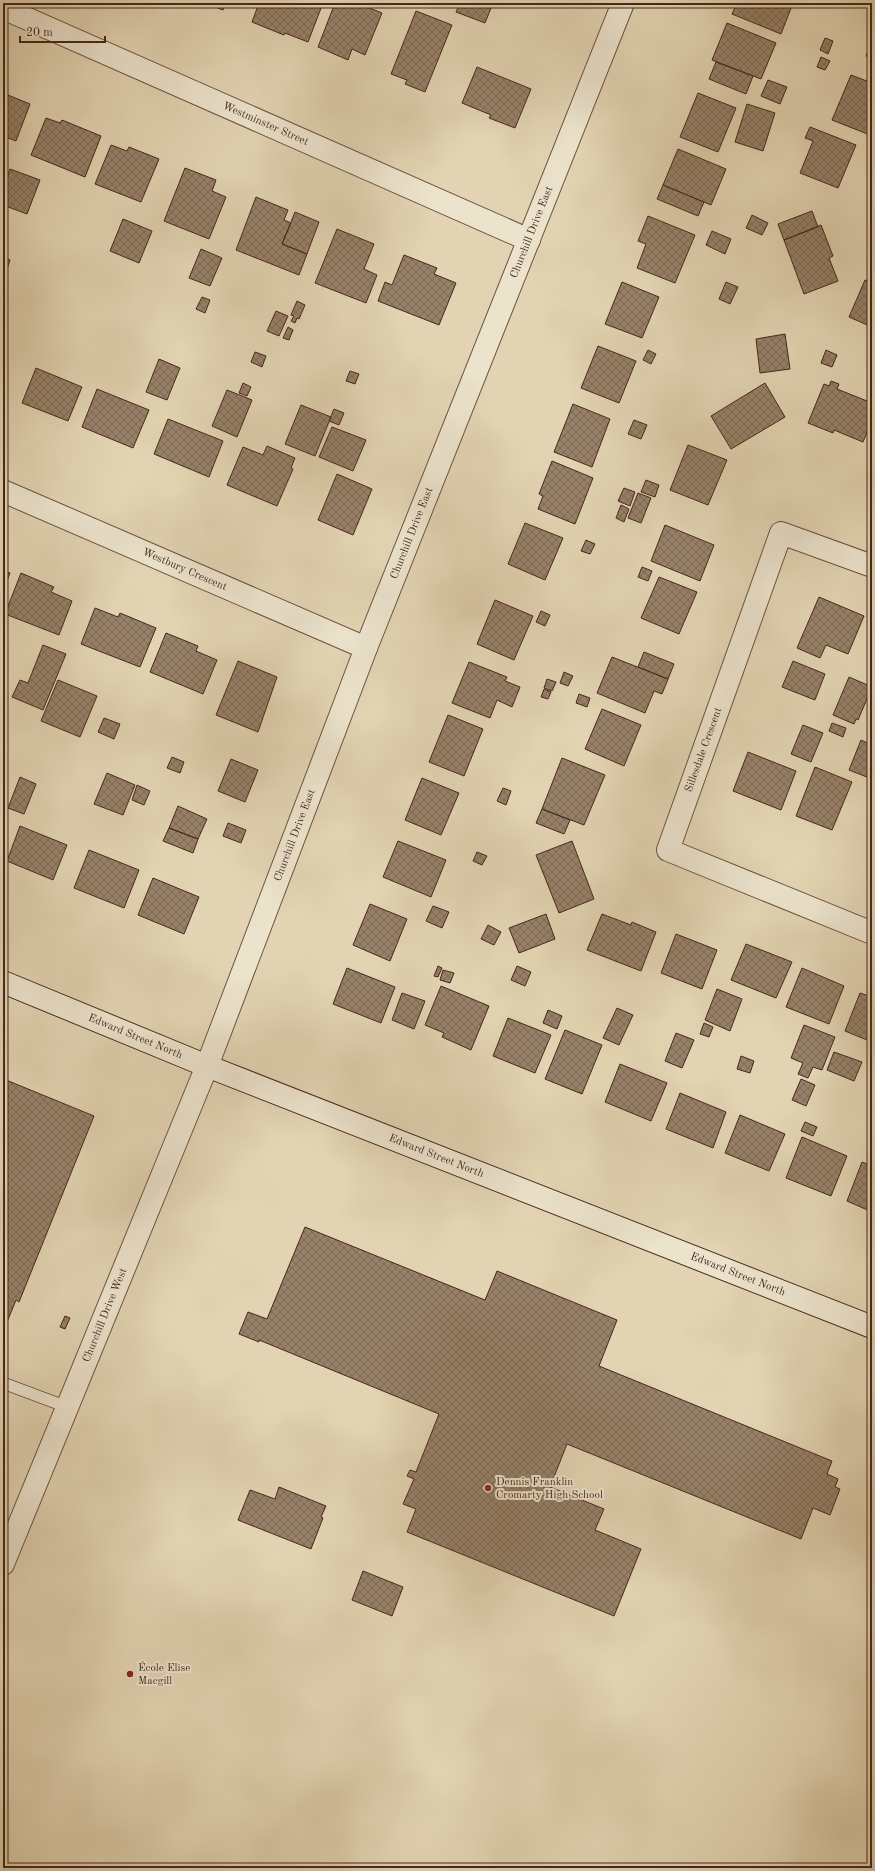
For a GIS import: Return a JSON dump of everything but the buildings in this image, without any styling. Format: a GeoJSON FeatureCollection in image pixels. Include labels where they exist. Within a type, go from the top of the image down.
{"type":"FeatureCollection","features":[{"type":"Feature","properties":{"kind":"street","name":"Churchill Drive East"},"geometry":{"type":"LineString","coordinates":[[207,1066],[366,648],[623,3]]}},
{"type":"Feature","properties":{"kind":"street","name":"Westminster Street"},"geometry":{"type":"LineString","coordinates":[[3,8],[529,240]]}},
{"type":"Feature","properties":{"kind":"street","name":"Westbury Crescent"},"geometry":{"type":"LineString","coordinates":[[3,491],[366,648]]}},
{"type":"Feature","properties":{"kind":"street","name":"Sillesdale Crescent"},"geometry":{"type":"LineString","coordinates":[[872,566],[781,533],[668,850],[872,933]]}},
{"type":"Feature","properties":{"kind":"street","name":"Edward Street North"},"geometry":{"type":"LineString","coordinates":[[3,982],[207,1066],[872,1326]]}},
{"type":"Feature","properties":{"kind":"street","name":"Churchill Drive West"},"geometry":{"type":"LineString","coordinates":[[3,1564],[9,1534],[67,1407],[207,1066]]}},
{"type":"Feature","properties":{"kind":"lane"},"geometry":{"type":"LineString","coordinates":[[3,1383],[67,1407]]}},
{"type":"Feature","properties":{"kind":"place","name":"Dennis Franklin Cromarty High School"},"geometry":{"type":"Point","coordinates":[488,1488]}},
{"type":"Feature","properties":{"kind":"place","name":"École Elise Macgill"},"geometry":{"type":"Point","coordinates":[130,1674]}}]}
